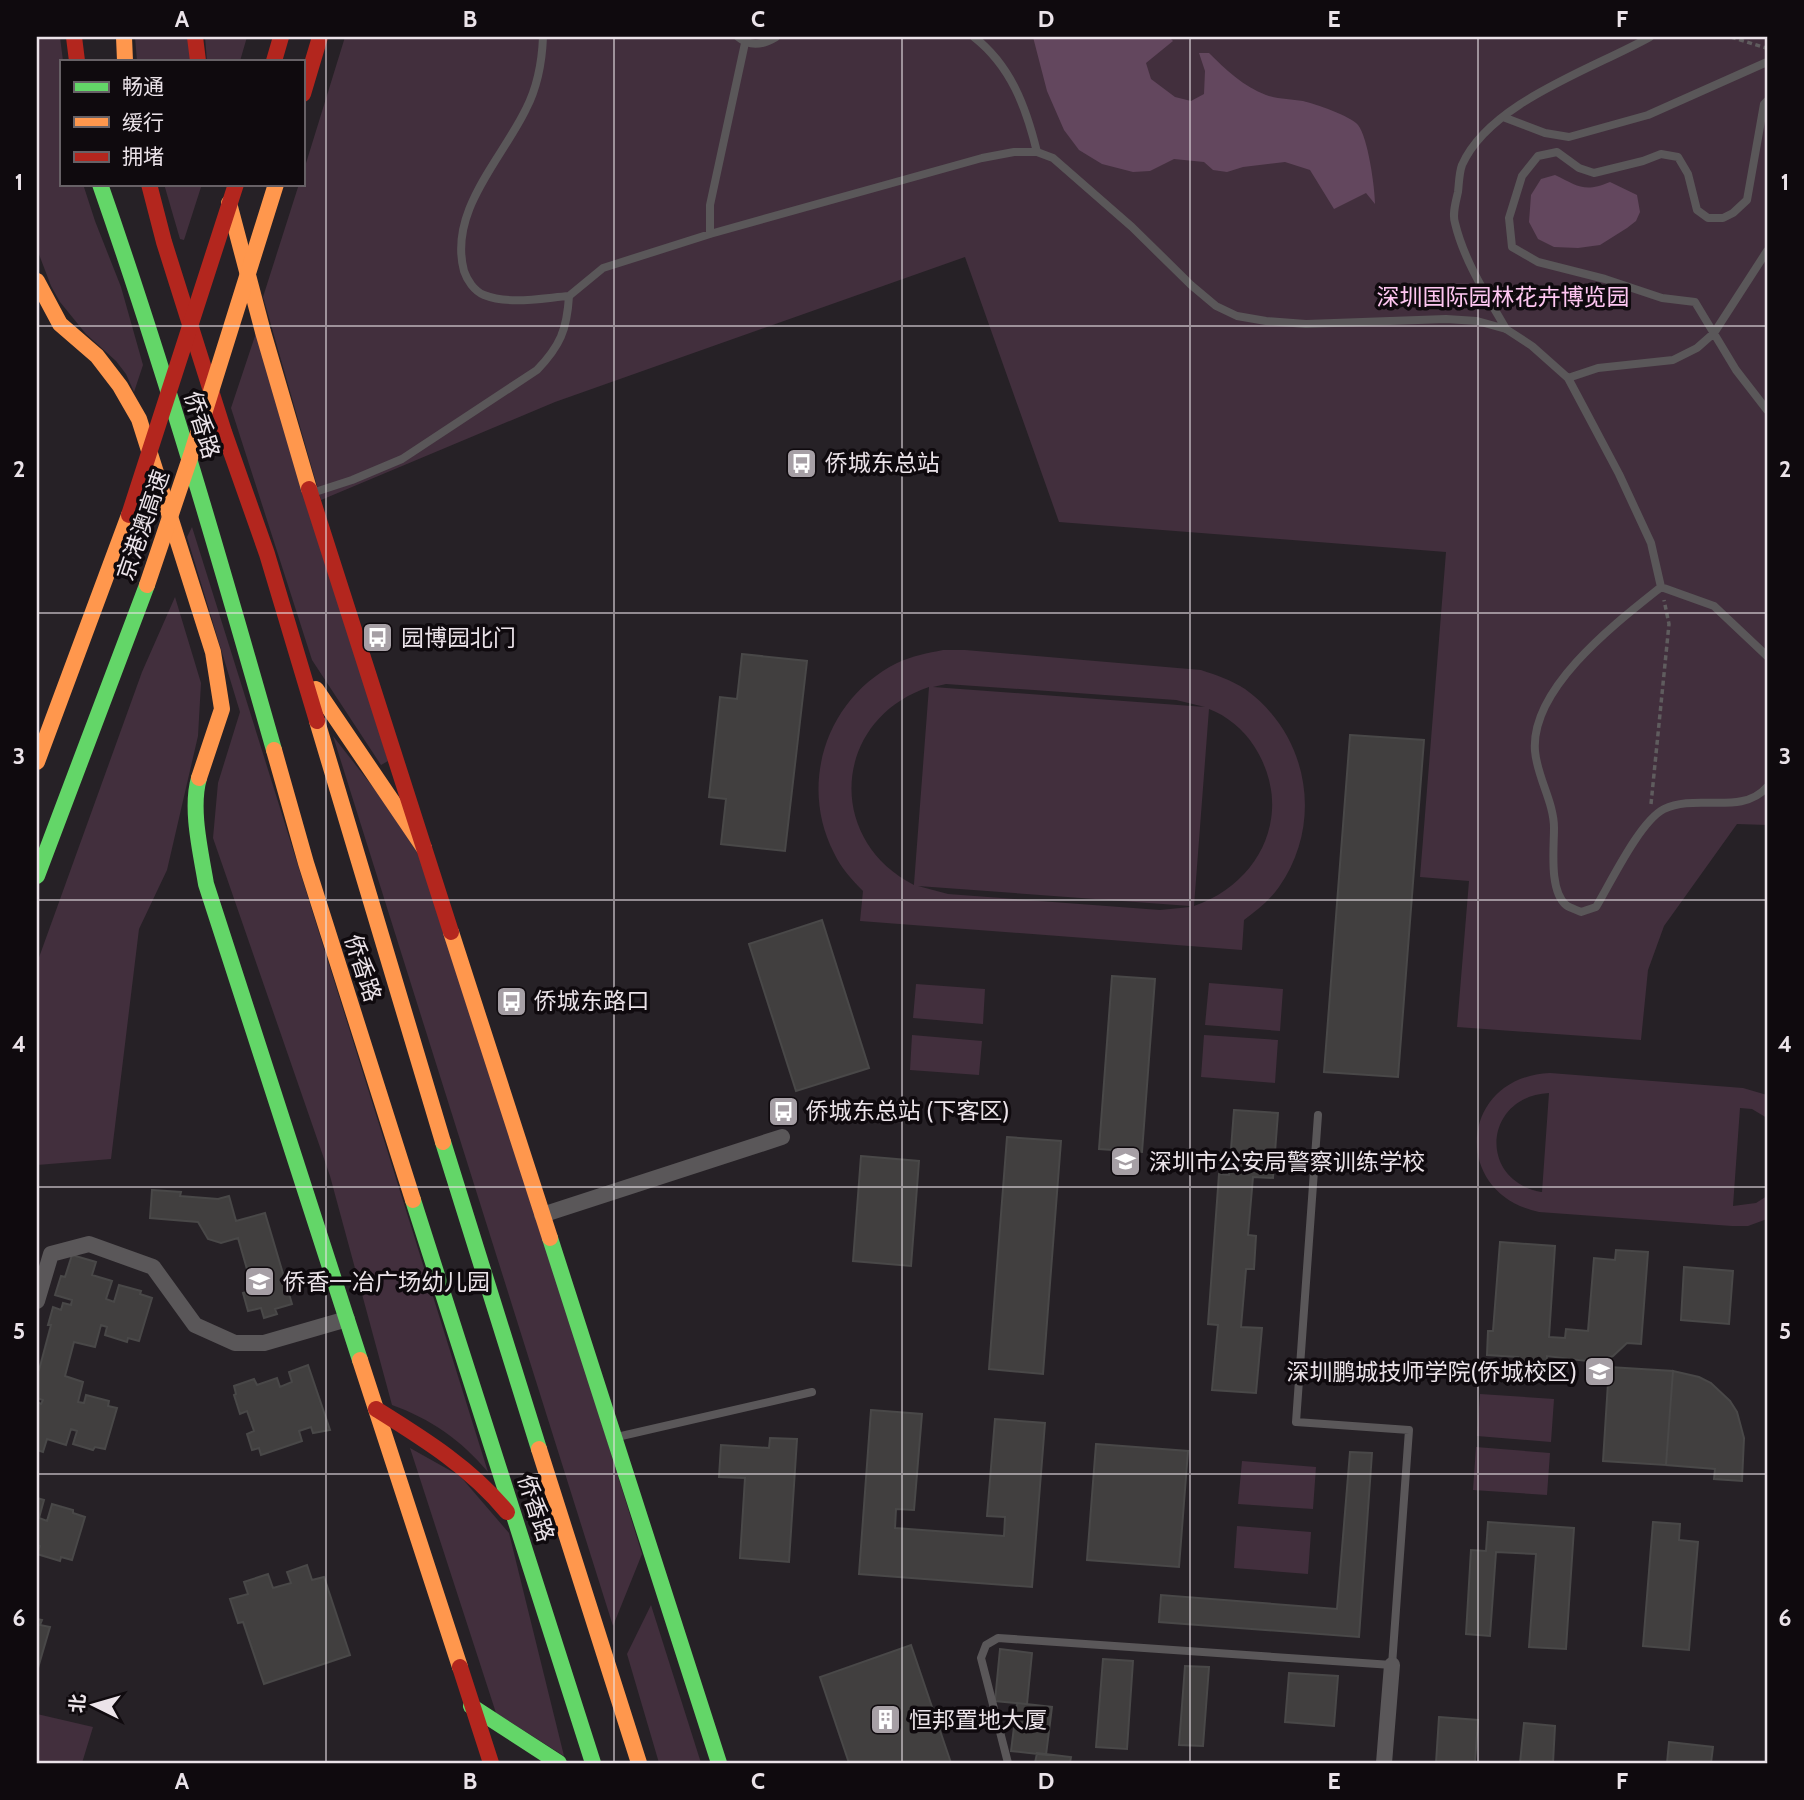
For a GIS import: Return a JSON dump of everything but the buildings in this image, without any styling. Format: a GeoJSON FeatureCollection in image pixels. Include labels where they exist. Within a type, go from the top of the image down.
{"type":"FeatureCollection","features":[{"type":"Feature","properties":{"kind":"main road"},"geometry":{"type":"LineString","coordinates":[[74,37],[77,60]]}},
{"type":"Feature","properties":{"kind":"main road"},"geometry":{"type":"LineString","coordinates":[[124,37],[125,60]]}},
{"type":"Feature","properties":{"kind":"main road"},"geometry":{"type":"LineString","coordinates":[[195,37],[198,60]]}},
{"type":"Feature","properties":{"kind":"main road"},"geometry":{"type":"LineString","coordinates":[[274,60],[281,37]]}},
{"type":"Feature","properties":{"kind":"main road"},"geometry":{"type":"LineString","coordinates":[[304,91],[320,37]]}},
{"type":"Feature","properties":{"kind":"main road","name":"侨香路"},"geometry":{"type":"LineString","coordinates":[[101,186],[133,279],[219,555],[306,863],[593,1763]]}},
{"type":"Feature","properties":{"kind":"main road","name":"侨香路"},"geometry":{"type":"LineString","coordinates":[[150,186],[164,242],[224,432],[267,554],[302,668],[485,1285],[639,1763]]}},
{"type":"Feature","properties":{"kind":"main road"},"geometry":{"type":"LineString","coordinates":[[225,186],[310,493],[719,1763]]}},
{"type":"Feature","properties":{"kind":"main road","name":"京港澳高速"},"geometry":{"type":"LineString","coordinates":[[37,762],[129,515],[235,186]]}},
{"type":"Feature","properties":{"kind":"main road","name":"京港澳高速"},"geometry":{"type":"LineString","coordinates":[[37,876],[147,584],[192,452],[275,186]]}},
{"type":"Feature","properties":{"kind":"main road"},"geometry":{"type":"LineString","coordinates":[[37,281],[60,324],[97,356],[120,386],[139,419],[195,592],[213,652],[222,709],[197,786],[197,831],[206,884],[491,1763]]}},
{"type":"Feature","properties":{"kind":"main road"},"geometry":{"type":"LineString","coordinates":[[302,668],[424,848]]}},
{"type":"Feature","properties":{"kind":"main road"},"geometry":{"type":"LineString","coordinates":[[376,1409],[465,1466],[490,1488],[518,1527]]}},
{"type":"Feature","properties":{"kind":"main road"},"geometry":{"type":"LineString","coordinates":[[471,1706],[559,1763]]}},
{"type":"Feature","properties":{"kind":"street"},"geometry":{"type":"LineString","coordinates":[[542,1215],[782,1137]]}},
{"type":"Feature","properties":{"kind":"street"},"geometry":{"type":"LineString","coordinates":[[37,1301],[51,1254],[89,1244],[153,1267],[195,1325],[235,1343],[264,1343],[347,1319]]}},
{"type":"Feature","properties":{"kind":"street"},"geometry":{"type":"LineString","coordinates":[[1384,1763],[1392,1665]]}},
{"type":"Feature","properties":{"kind":"lane"},"geometry":{"type":"LineString","coordinates":[[543,37],[540,75],[527,109],[474,198],[464,230],[461,260],[467,280],[481,294],[503,299],[569,296],[603,268],[710,234],[982,158],[1014,152],[1037,152],[1053,158],[1075,175],[1191,285],[1216,306],[1237,316],[1306,324],[1477,320],[1506,330],[1532,346],[1568,378],[1619,474],[1651,543],[1661,587]]}},
{"type":"Feature","properties":{"kind":"lane"},"geometry":{"type":"LineString","coordinates":[[710,234],[710,205],[742,40],[757,44],[776,37]]}},
{"type":"Feature","properties":{"kind":"lane"},"geometry":{"type":"LineString","coordinates":[[974,37],[1002,63],[1019,94],[1037,152]]}},
{"type":"Feature","properties":{"kind":"lane"},"geometry":{"type":"LineString","coordinates":[[1506,330],[1470,264],[1454,220],[1461,166],[1481,137],[1503,117],[1556,82],[1614,57],[1650,37]]}},
{"type":"Feature","properties":{"kind":"lane"},"geometry":{"type":"LineString","coordinates":[[1503,117],[1545,133],[1569,137],[1648,115],[1767,62]]}},
{"type":"Feature","properties":{"kind":"lane"},"geometry":{"type":"LineString","coordinates":[[1767,101],[1764,104],[1747,200],[1723,218],[1708,218],[1697,210],[1688,174],[1678,157],[1661,154],[1594,173],[1579,168],[1558,152],[1538,156],[1522,176],[1509,218],[1512,247],[1538,262],[1605,279],[1662,298],[1695,303],[1735,369],[1767,410]]}},
{"type":"Feature","properties":{"kind":"lane"},"geometry":{"type":"LineString","coordinates":[[1568,378],[1598,368],[1673,360],[1697,348],[1714,333],[1767,251]]}},
{"type":"Feature","properties":{"kind":"lane"},"geometry":{"type":"LineString","coordinates":[[310,493],[352,480],[402,459],[537,370],[553,354],[563,337],[569,296]]}},
{"type":"Feature","properties":{"kind":"lane"},"geometry":{"type":"LineString","coordinates":[[1661,587],[1714,606],[1767,656]]}},
{"type":"Feature","properties":{"kind":"lane"},"geometry":{"type":"LineString","coordinates":[[1661,587],[1605,631],[1557,685],[1537,726],[1535,750],[1554,824],[1553,866],[1558,890],[1566,905],[1581,912],[1596,907],[1650,819],[1665,808],[1702,802],[1738,802],[1758,797],[1767,787]]}},
{"type":"Feature","properties":{"kind":"lane"},"geometry":{"type":"LineString","coordinates":[[1008,1763],[981,1658],[986,1645],[998,1638],[1392,1665],[1409,1430],[1296,1422],[1318,1115]]}},
{"type":"Feature","properties":{"kind":"lane"},"geometry":{"type":"LineString","coordinates":[[614,1438],[812,1392]]}},
{"type":"Feature","properties":{"kind":"path"},"geometry":{"type":"LineString","coordinates":[[1731,37],[1767,49]]}},
{"type":"Feature","properties":{"kind":"path"},"geometry":{"type":"LineString","coordinates":[[1650,819],[1669,624],[1661,587]]}},
{"type":"Feature","properties":{"kind":"green space"},"geometry":{"type":"Polygon","coordinates":[[[37,37],[60,37],[63,60],[60,60],[60,186],[84,186],[121,287],[143,365],[134,392],[126,374],[116,361],[86,334],[60,302],[37,249],[37,37]]]}},
{"type":"Feature","properties":{"kind":"green space"},"geometry":{"type":"Polygon","coordinates":[[[135,37],[188,37],[191,60],[137,60],[135,37]]]}},
{"type":"Feature","properties":{"kind":"green space"},"geometry":{"type":"Polygon","coordinates":[[[205,37],[247,37],[240,60],[207,60],[205,37]]]}},
{"type":"Feature","properties":{"kind":"green space","name":"深圳国际园林花卉博览园"},"geometry":{"type":"Polygon","coordinates":[[[345,37],[1767,37],[1767,825],[1737,824],[1664,926],[1648,970],[1641,1040],[1457,1027],[1469,881],[1420,877],[1446,552],[1059,522],[965,257],[555,402],[321,500],[263,297],[298,186],[304,186],[304,170],[345,37]]]}},
{"type":"Feature","properties":{"kind":"green space"},"geometry":{"type":"Polygon","coordinates":[[[165,186],[201,186],[184,240],[180,239],[165,186]]]}},
{"type":"Feature","properties":{"kind":"green space"},"geometry":{"type":"Polygon","coordinates":[[[258,327],[388,761],[381,765],[312,660],[231,408],[258,327]]]}},
{"type":"Feature","properties":{"kind":"green space"},"geometry":{"type":"Polygon","coordinates":[[[192,527],[488,1472],[467,1450],[444,1432],[420,1417],[392,1405],[330,1176],[213,838],[218,783],[240,712],[187,537],[192,527]]]}},
{"type":"Feature","properties":{"kind":"green space"},"geometry":{"type":"Polygon","coordinates":[[[175,597],[201,683],[198,736],[167,870],[139,929],[111,1159],[37,1165],[37,963],[142,672],[175,597]]]}},
{"type":"Feature","properties":{"kind":"green space"},"geometry":{"type":"Polygon","coordinates":[[[943,650],[1201,670],[1240,686],[1267,708],[1284,730],[1296,755],[1303,781],[1305,808],[1302,836],[1293,862],[1275,892],[1244,920],[1242,950],[860,921],[863,891],[840,864],[824,826],[819,799],[820,771],[826,745],[837,720],[853,698],[873,678],[897,663],[943,650]],[[946,684],[933,687],[1205,707],[1176,700],[946,684]],[[929,687],[897,703],[874,725],[858,752],[852,781],[854,811],[865,839],[885,865],[914,885],[929,687]],[[1209,709],[1194,906],[1218,895],[1238,880],[1254,861],[1265,841],[1271,818],[1272,794],[1266,770],[1254,746],[1234,724],[1209,709]],[[918,886],[948,894],[1160,910],[1190,907],[918,886]]]}},
{"type":"Feature","properties":{"kind":"green space"},"geometry":{"type":"Polygon","coordinates":[[[333,736],[427,856],[642,1554],[613,1626],[333,736]]]}},
{"type":"Feature","properties":{"kind":"green space"},"geometry":{"type":"Polygon","coordinates":[[[1209,983],[1283,989],[1280,1031],[1205,1025],[1209,983]]]}},
{"type":"Feature","properties":{"kind":"green space"},"geometry":{"type":"Polygon","coordinates":[[[916,984],[985,989],[983,1024],[913,1018],[916,984]]]}},
{"type":"Feature","properties":{"kind":"green space"},"geometry":{"type":"Polygon","coordinates":[[[912,1035],[982,1041],[979,1075],[910,1070],[912,1035]]]}},
{"type":"Feature","properties":{"kind":"green space"},"geometry":{"type":"Polygon","coordinates":[[[1204,1035],[1278,1040],[1275,1083],[1201,1077],[1204,1035]]]}},
{"type":"Feature","properties":{"kind":"green space"},"geometry":{"type":"Polygon","coordinates":[[[1550,1073],[1743,1088],[1767,1095],[1767,1118],[1752,1109],[1740,1108],[1733,1206],[1756,1203],[1767,1196],[1767,1219],[1748,1226],[1732,1226],[1539,1212],[1510,1201],[1490,1183],[1479,1161],[1477,1137],[1483,1114],[1497,1094],[1520,1079],[1550,1073]],[[1549,1093],[1527,1098],[1511,1108],[1501,1122],[1497,1139],[1498,1156],[1506,1172],[1520,1184],[1542,1192],[1549,1093]]]}},
{"type":"Feature","properties":{"kind":"green space"},"geometry":{"type":"Polygon","coordinates":[[[1480,1394],[1554,1399],[1551,1442],[1477,1436],[1480,1394]]]}},
{"type":"Feature","properties":{"kind":"green space"},"geometry":{"type":"Polygon","coordinates":[[[1476,1447],[1550,1453],[1547,1495],[1473,1490],[1476,1447]]]}},
{"type":"Feature","properties":{"kind":"green space"},"geometry":{"type":"Polygon","coordinates":[[[410,1448],[460,1476],[509,1533],[564,1756],[496,1713],[410,1448]]]}},
{"type":"Feature","properties":{"kind":"green space"},"geometry":{"type":"Polygon","coordinates":[[[1242,1461],[1316,1467],[1313,1509],[1238,1504],[1242,1461]]]}},
{"type":"Feature","properties":{"kind":"green space"},"geometry":{"type":"Polygon","coordinates":[[[1237,1526],[1311,1532],[1308,1574],[1234,1568],[1237,1526]]]}},
{"type":"Feature","properties":{"kind":"green space"},"geometry":{"type":"Polygon","coordinates":[[[651,1605],[701,1763],[659,1763],[627,1654],[651,1605]]]}},
{"type":"Feature","properties":{"kind":"green space"},"geometry":{"type":"Polygon","coordinates":[[[37,1714],[93,1727],[82,1763],[37,1763],[37,1714]]]}},
{"type":"Feature","properties":{"kind":"shaded area"},"geometry":{"type":"Polygon","coordinates":[[[1033,37],[1169,37],[1173,41],[1146,63],[1151,79],[1175,97],[1191,101],[1204,94],[1205,71],[1199,53],[1209,53],[1235,77],[1258,92],[1303,101],[1348,118],[1358,125],[1365,140],[1375,204],[1366,193],[1334,209],[1310,170],[1285,162],[1243,167],[1227,172],[1213,170],[1204,162],[1174,159],[1150,171],[1133,172],[1102,164],[1079,150],[1064,130],[1047,91],[1033,37]]]}},
{"type":"Feature","properties":{"kind":"shaded area"},"geometry":{"type":"Polygon","coordinates":[[[1555,175],[1587,188],[1610,182],[1637,195],[1640,212],[1636,221],[1600,245],[1554,247],[1538,239],[1529,222],[1531,195],[1541,179],[1555,175]]]}},
{"type":"Feature","properties":{"kind":"traffic: fast"},"geometry":{"type":"LineString","coordinates":[[101,186],[169,395],[274,750]]}},
{"type":"Feature","properties":{"kind":"traffic: fast"},"geometry":{"type":"LineString","coordinates":[[37,876],[147,585]]}},
{"type":"Feature","properties":{"kind":"traffic: fast"},"geometry":{"type":"LineString","coordinates":[[199,778],[196,817],[206,884],[360,1360]]}},
{"type":"Feature","properties":{"kind":"traffic: fast"},"geometry":{"type":"LineString","coordinates":[[443,1142],[539,1449]]}},
{"type":"Feature","properties":{"kind":"traffic: fast"},"geometry":{"type":"LineString","coordinates":[[413,1200],[593,1763]]}},
{"type":"Feature","properties":{"kind":"traffic: fast"},"geometry":{"type":"LineString","coordinates":[[550,1238],[719,1763]]}},
{"type":"Feature","properties":{"kind":"traffic: fast"},"geometry":{"type":"LineString","coordinates":[[471,1706],[559,1763]]}},
{"type":"Feature","properties":{"kind":"traffic: slow"},"geometry":{"type":"LineString","coordinates":[[124,37],[125,60]]}},
{"type":"Feature","properties":{"kind":"traffic: slow"},"geometry":{"type":"LineString","coordinates":[[147,585],[192,452],[275,186]]}},
{"type":"Feature","properties":{"kind":"traffic: slow"},"geometry":{"type":"LineString","coordinates":[[229,203],[309,489]]}},
{"type":"Feature","properties":{"kind":"traffic: slow"},"geometry":{"type":"LineString","coordinates":[[37,281],[60,324],[97,356],[120,386],[139,419],[213,652],[222,709],[199,778]]}},
{"type":"Feature","properties":{"kind":"traffic: slow"},"geometry":{"type":"LineString","coordinates":[[37,762],[129,515]]}},
{"type":"Feature","properties":{"kind":"traffic: slow"},"geometry":{"type":"LineString","coordinates":[[316,689],[424,848]]}},
{"type":"Feature","properties":{"kind":"traffic: slow"},"geometry":{"type":"LineString","coordinates":[[317,721],[443,1142]]}},
{"type":"Feature","properties":{"kind":"traffic: slow"},"geometry":{"type":"LineString","coordinates":[[274,750],[306,863],[413,1200]]}},
{"type":"Feature","properties":{"kind":"traffic: slow"},"geometry":{"type":"LineString","coordinates":[[451,932],[550,1238]]}},
{"type":"Feature","properties":{"kind":"traffic: slow"},"geometry":{"type":"LineString","coordinates":[[360,1360],[460,1667]]}},
{"type":"Feature","properties":{"kind":"traffic: slow"},"geometry":{"type":"LineString","coordinates":[[539,1449],[639,1763]]}},
{"type":"Feature","properties":{"kind":"traffic: jam"},"geometry":{"type":"LineString","coordinates":[[74,37],[77,60]]}},
{"type":"Feature","properties":{"kind":"traffic: jam"},"geometry":{"type":"LineString","coordinates":[[195,37],[198,60]]}},
{"type":"Feature","properties":{"kind":"traffic: jam"},"geometry":{"type":"LineString","coordinates":[[274,60],[281,37]]}},
{"type":"Feature","properties":{"kind":"traffic: jam"},"geometry":{"type":"LineString","coordinates":[[304,91],[320,37]]}},
{"type":"Feature","properties":{"kind":"traffic: jam"},"geometry":{"type":"LineString","coordinates":[[150,186],[164,242],[224,432],[267,554],[317,721]]}},
{"type":"Feature","properties":{"kind":"traffic: jam"},"geometry":{"type":"LineString","coordinates":[[129,515],[235,186]]}},
{"type":"Feature","properties":{"kind":"traffic: jam"},"geometry":{"type":"LineString","coordinates":[[309,489],[451,932]]}},
{"type":"Feature","properties":{"kind":"traffic: jam"},"geometry":{"type":"LineString","coordinates":[[376,1409],[462,1468],[507,1512]]}},
{"type":"Feature","properties":{"kind":"traffic: jam"},"geometry":{"type":"LineString","coordinates":[[460,1667],[491,1763]]}},
{"type":"Feature","properties":{"kind":"place","name":"侨城东总站"},"geometry":{"type":"Point","coordinates":[802,463]}},
{"type":"Feature","properties":{"kind":"place","name":"园博园北门"},"geometry":{"type":"Point","coordinates":[378,638]}},
{"type":"Feature","properties":{"kind":"place","name":"侨城东路口"},"geometry":{"type":"Point","coordinates":[511,1001]}},
{"type":"Feature","properties":{"kind":"place","name":"侨城东总站 (下客区)"},"geometry":{"type":"Point","coordinates":[783,1111]}},
{"type":"Feature","properties":{"kind":"place","name":"深圳市公安局警察训练学校"},"geometry":{"type":"Point","coordinates":[1126,1162]}},
{"type":"Feature","properties":{"kind":"place","name":"侨香一冶广场幼儿园"},"geometry":{"type":"Point","coordinates":[260,1282]}},
{"type":"Feature","properties":{"kind":"place","name":"深圳鹏城技师学院(侨城校区)"},"geometry":{"type":"Point","coordinates":[1600,1372]}},
{"type":"Feature","properties":{"kind":"place","name":"恒邦置地大厦"},"geometry":{"type":"Point","coordinates":[886,1720]}}]}
